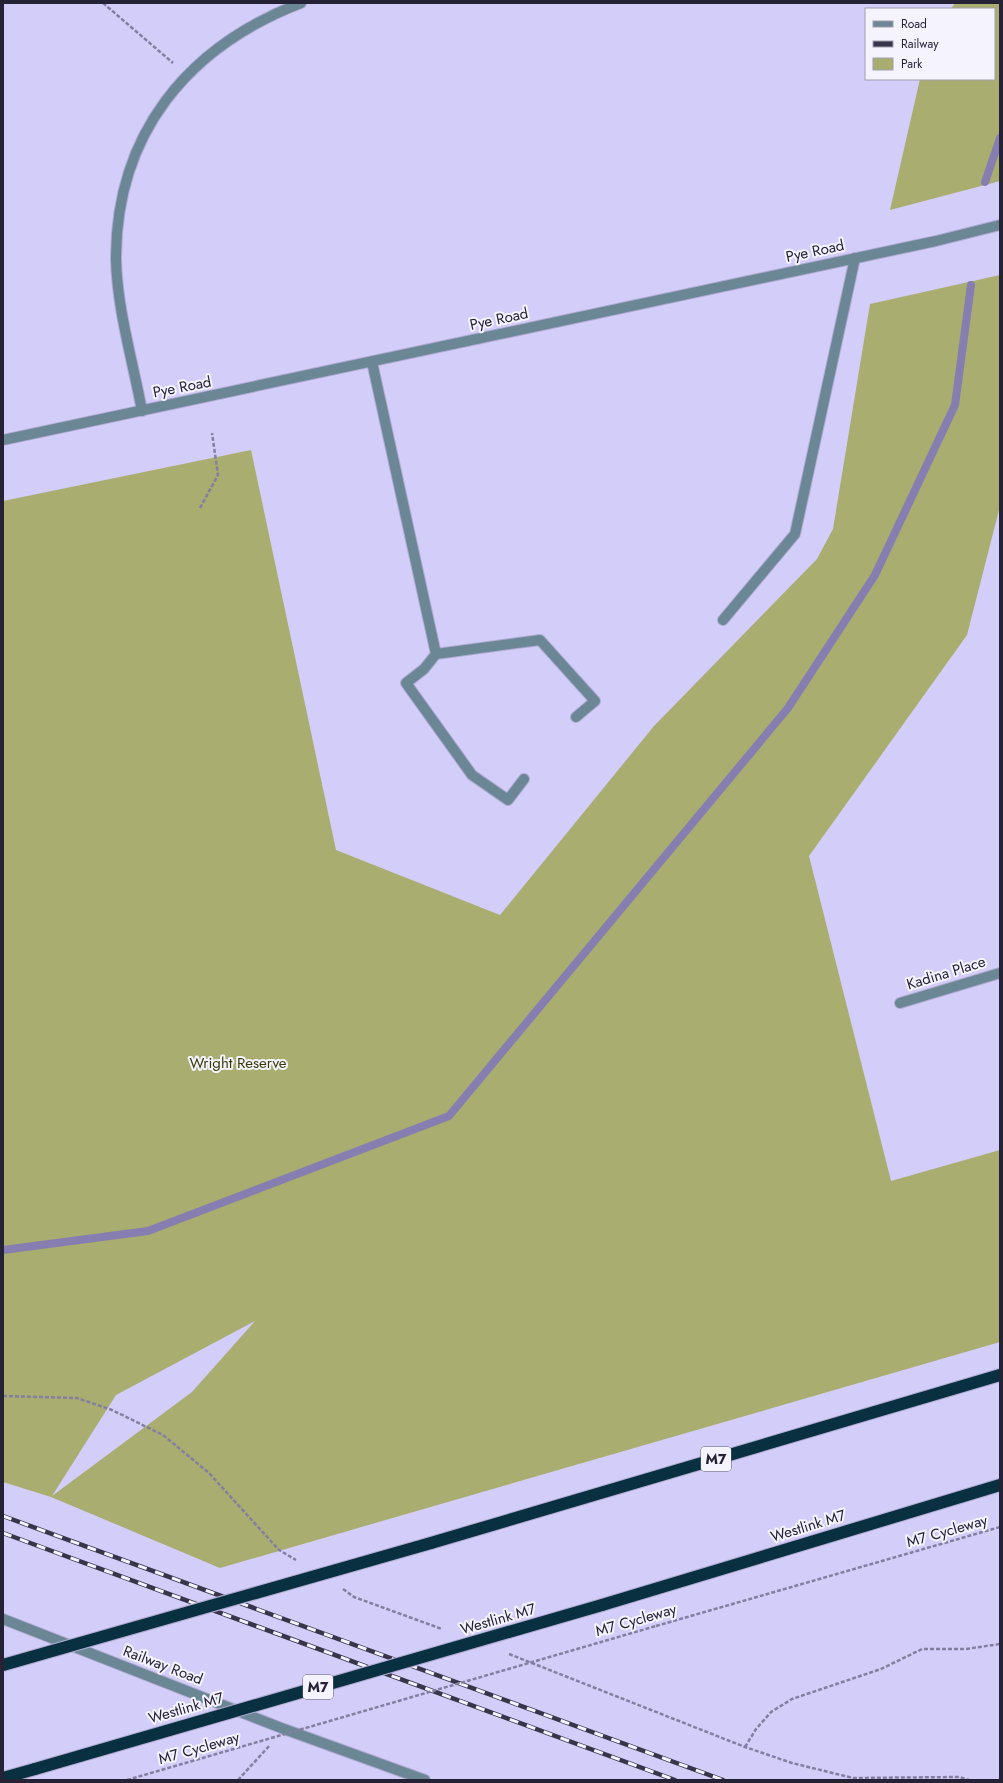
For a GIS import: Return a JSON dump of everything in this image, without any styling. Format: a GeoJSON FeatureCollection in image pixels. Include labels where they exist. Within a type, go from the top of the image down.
{"type":"FeatureCollection","features":[{"type":"Feature","properties":{"kind":"highway","name":"M7"},"geometry":{"type":"LineString","coordinates":[[3,1665],[431,1543],[1000,1375]]}},
{"type":"Feature","properties":{"kind":"highway","name":"Westlink M7"},"geometry":{"type":"LineString","coordinates":[[3,1778],[602,1605],[1000,1485]]}},
{"type":"Feature","properties":{"kind":"street"},"geometry":{"type":"LineString","coordinates":[[142,411],[119,295],[116,260],[118,219],[125,184],[140,142],[160,107],[187,75],[223,44],[270,15],[301,3]]}},
{"type":"Feature","properties":{"kind":"street","name":"Pye Road"},"geometry":{"type":"LineString","coordinates":[[3,440],[936,241],[1000,226]]}},
{"type":"Feature","properties":{"kind":"street"},"geometry":{"type":"LineString","coordinates":[[723,620],[795,534],[856,258]]}},
{"type":"Feature","properties":{"kind":"street"},"geometry":{"type":"LineString","coordinates":[[372,362],[436,654]]}},
{"type":"Feature","properties":{"kind":"street"},"geometry":{"type":"LineString","coordinates":[[524,779],[508,800],[472,775],[406,683],[424,669],[436,654],[540,640],[595,701],[576,717]]}},
{"type":"Feature","properties":{"kind":"street","name":"Kadina Place"},"geometry":{"type":"LineString","coordinates":[[900,1002],[1000,973]]}},
{"type":"Feature","properties":{"kind":"street","name":"Railway Road"},"geometry":{"type":"LineString","coordinates":[[3,1619],[284,1729],[425,1780]]}},
{"type":"Feature","properties":{"kind":"path"},"geometry":{"type":"LineString","coordinates":[[103,3],[187,75]]}},
{"type":"Feature","properties":{"kind":"path"},"geometry":{"type":"LineString","coordinates":[[200,508],[218,475],[212,433]]}},
{"type":"Feature","properties":{"kind":"path","name":"M7 Cycleway"},"geometry":{"type":"LineString","coordinates":[[127,1780],[1000,1527]]}},
{"type":"Feature","properties":{"kind":"path"},"geometry":{"type":"LineString","coordinates":[[969,1780],[959,1777],[853,1778],[792,1763],[745,1747],[756,1729],[771,1712],[792,1699],[881,1669],[922,1650],[966,1650],[1000,1644]]}},
{"type":"Feature","properties":{"kind":"path","name":"M7 Cycleway"},"geometry":{"type":"LineString","coordinates":[[238,1780],[284,1729]]}},
{"type":"Feature","properties":{"kind":"green space"},"geometry":{"type":"Polygon","coordinates":[[[955,3],[1000,3],[1000,181],[890,210],[920,80],[995,80],[995,8],[952,8],[955,3]]]}},
{"type":"Feature","properties":{"kind":"green space","name":"Wright Reserve"},"geometry":{"type":"Polygon","coordinates":[[[1000,275],[1000,506],[967,635],[809,856],[891,1181],[1000,1150],[1000,1342],[220,1568],[51,1497],[3,1482],[3,501],[251,450],[336,850],[500,915],[654,726],[817,559],[833,529],[870,304],[1000,275]],[[255,1321],[116,1395],[52,1496],[192,1392],[255,1321]]]}},
{"type":"Feature","properties":{"kind":"waterway"},"geometry":{"type":"LineString","coordinates":[[985,182],[1000,138]]}},
{"type":"Feature","properties":{"kind":"waterway"},"geometry":{"type":"LineString","coordinates":[[3,1250],[148,1231],[449,1116],[788,708],[875,575],[955,405],[971,285]]}},
{"type":"Feature","properties":{"kind":"railway"},"geometry":{"type":"LineString","coordinates":[[3,1516],[723,1780]]}},
{"type":"Feature","properties":{"kind":"railway"},"geometry":{"type":"LineString","coordinates":[[3,1533],[675,1780]]}}]}
